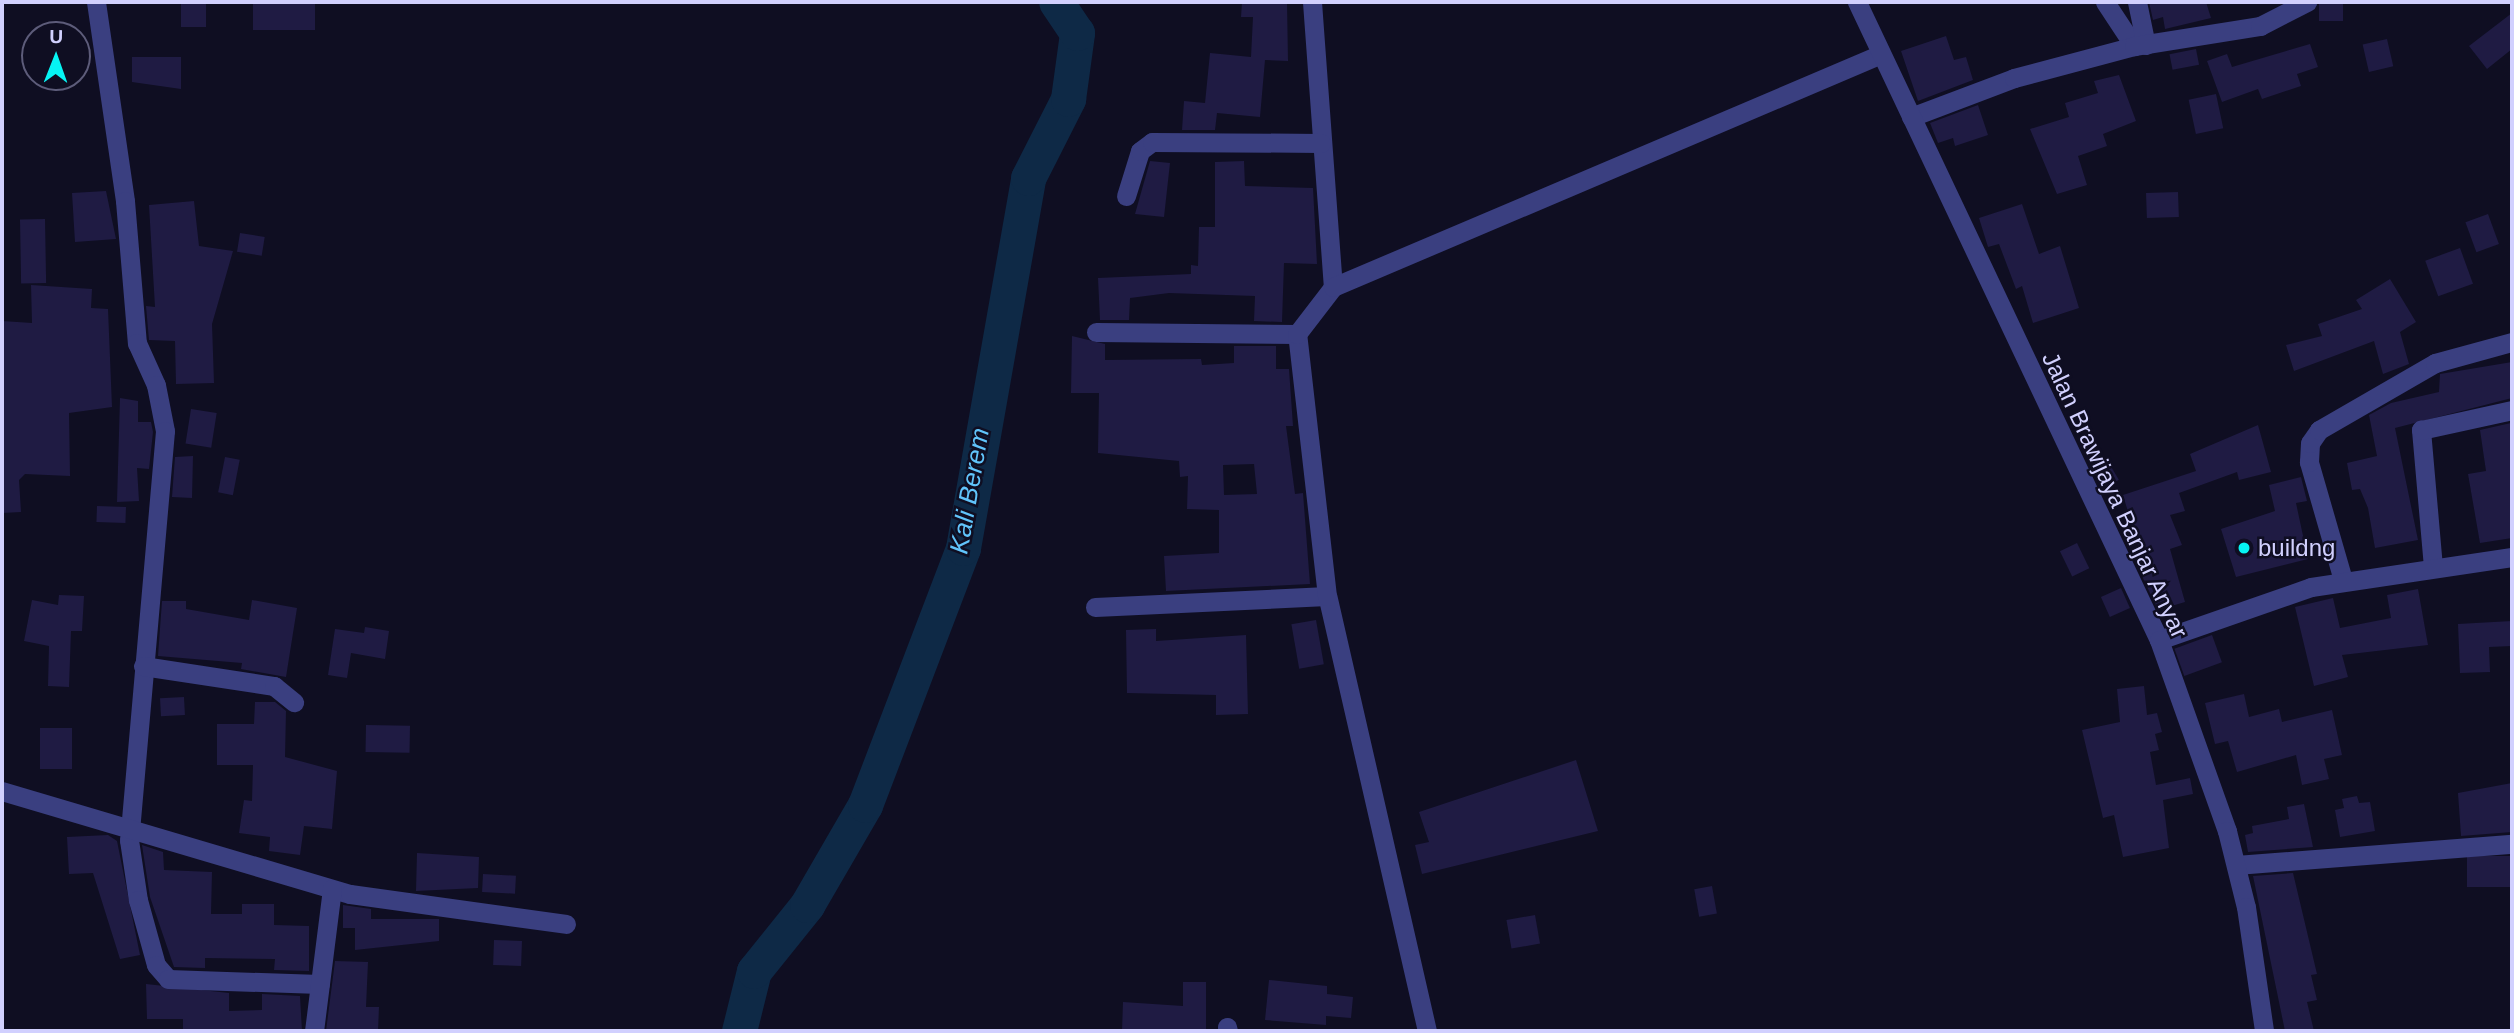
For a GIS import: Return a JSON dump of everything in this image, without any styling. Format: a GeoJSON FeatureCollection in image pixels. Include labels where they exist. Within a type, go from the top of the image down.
{"type":"FeatureCollection","features":[{"type":"Feature","properties":{"kind":"street"},"geometry":{"type":"LineString","coordinates":[[96,2],[125,201],[137,343],[156,385],[165,431],[130,825],[138,900],[162,976],[200,983],[320,984]]}},
{"type":"Feature","properties":{"kind":"street"},"geometry":{"type":"LineString","coordinates":[[1312,2],[1333,287]]}},
{"type":"Feature","properties":{"kind":"street","name":"Jalan Brawijaya Banjar Anyar"},"geometry":{"type":"LineString","coordinates":[[1857,2],[1879,55],[1911,117],[2158,640],[2236,865],[2264,1031]]}},
{"type":"Feature","properties":{"kind":"street"},"geometry":{"type":"LineString","coordinates":[[2105,2],[2140,45]]}},
{"type":"Feature","properties":{"kind":"street"},"geometry":{"type":"LineString","coordinates":[[2137,2],[2140,45]]}},
{"type":"Feature","properties":{"kind":"street"},"geometry":{"type":"LineString","coordinates":[[1911,117],[2014,78],[2140,45],[2260,26],[2307,2]]}},
{"type":"Feature","properties":{"kind":"street"},"geometry":{"type":"LineString","coordinates":[[1427,1031],[1327,596],[1297,334],[1333,287],[1879,55]]}},
{"type":"Feature","properties":{"kind":"street"},"geometry":{"type":"LineString","coordinates":[[1126,196],[1140,151],[1152,142],[1321,143]]}},
{"type":"Feature","properties":{"kind":"street"},"geometry":{"type":"LineString","coordinates":[[1096,332],[1297,334]]}},
{"type":"Feature","properties":{"kind":"street"},"geometry":{"type":"LineString","coordinates":[[2343,580],[2309,463],[2310,443],[2319,430],[2435,363],[2512,342]]}},
{"type":"Feature","properties":{"kind":"street"},"geometry":{"type":"LineString","coordinates":[[2433,567],[2421,430],[2512,410]]}},
{"type":"Feature","properties":{"kind":"street"},"geometry":{"type":"LineString","coordinates":[[2158,640],[2343,580],[2512,557]]}},
{"type":"Feature","properties":{"kind":"street"},"geometry":{"type":"LineString","coordinates":[[1095,607],[1327,596]]}},
{"type":"Feature","properties":{"kind":"street"},"geometry":{"type":"LineString","coordinates":[[143,666],[274,686],[294,702]]}},
{"type":"Feature","properties":{"kind":"street"},"geometry":{"type":"LineString","coordinates":[[2,791],[130,825],[332,889],[450,913],[566,924]]}},
{"type":"Feature","properties":{"kind":"street"},"geometry":{"type":"LineString","coordinates":[[2236,865],[2512,844]]}},
{"type":"Feature","properties":{"kind":"street"},"geometry":{"type":"LineString","coordinates":[[314,1031],[332,889]]}},
{"type":"Feature","properties":{"kind":"building"},"geometry":{"type":"Polygon","coordinates":[[[181,2],[206,2],[206,27],[181,27],[181,2]]]}},
{"type":"Feature","properties":{"kind":"building"},"geometry":{"type":"Polygon","coordinates":[[[253,2],[315,2],[315,30],[253,30],[253,2]]]}},
{"type":"Feature","properties":{"kind":"building"},"geometry":{"type":"Polygon","coordinates":[[[1242,2],[1287,2],[1288,61],[1265,60],[1260,117],[1217,113],[1215,130],[1182,130],[1184,101],[1205,103],[1210,53],[1251,57],[1253,17],[1241,17],[1242,2]]]}},
{"type":"Feature","properties":{"kind":"building"},"geometry":{"type":"Polygon","coordinates":[[[2149,2],[2206,2],[2211,18],[2165,29],[2163,17],[2153,20],[2149,2]]]}},
{"type":"Feature","properties":{"kind":"building"},"geometry":{"type":"Polygon","coordinates":[[[2319,2],[2343,2],[2343,21],[2319,21],[2319,2]]]}},
{"type":"Feature","properties":{"kind":"building"},"geometry":{"type":"Polygon","coordinates":[[[2512,13],[2512,49],[2487,69],[2469,46],[2512,13]]]}},
{"type":"Feature","properties":{"kind":"building"},"geometry":{"type":"Polygon","coordinates":[[[1946,36],[1954,60],[1966,57],[1973,80],[1918,101],[1901,51],[1946,36]]]}},
{"type":"Feature","properties":{"kind":"building"},"geometry":{"type":"Polygon","coordinates":[[[2387,39],[2393,66],[2369,72],[2363,45],[2387,39]]]}},
{"type":"Feature","properties":{"kind":"building"},"geometry":{"type":"Polygon","coordinates":[[[2310,44],[2318,67],[2297,74],[2301,86],[2262,99],[2258,89],[2222,102],[2207,61],[2227,54],[2232,67],[2310,44]]]}},
{"type":"Feature","properties":{"kind":"building"},"geometry":{"type":"Polygon","coordinates":[[[2196,49],[2199,65],[2173,70],[2169,54],[2196,49]]]}},
{"type":"Feature","properties":{"kind":"building"},"geometry":{"type":"Polygon","coordinates":[[[132,57],[181,57],[181,89],[132,82],[132,57]]]}},
{"type":"Feature","properties":{"kind":"building"},"geometry":{"type":"Polygon","coordinates":[[[2119,75],[2136,121],[2103,134],[2107,146],[2078,156],[2087,185],[2057,194],[2030,129],[2069,117],[2065,103],[2098,93],[2094,81],[2119,75]]]}},
{"type":"Feature","properties":{"kind":"building"},"geometry":{"type":"Polygon","coordinates":[[[2216,94],[2223,128],[2196,134],[2189,100],[2216,94]]]}},
{"type":"Feature","properties":{"kind":"building"},"geometry":{"type":"Polygon","coordinates":[[[1978,105],[1988,135],[1955,146],[1953,138],[1938,143],[1930,123],[1978,105]]]}},
{"type":"Feature","properties":{"kind":"building"},"geometry":{"type":"Polygon","coordinates":[[[1150,161],[1170,163],[1164,217],[1135,214],[1150,161]]]}},
{"type":"Feature","properties":{"kind":"building"},"geometry":{"type":"Polygon","coordinates":[[[1244,161],[1245,186],[1313,188],[1317,264],[1284,263],[1282,322],[1254,321],[1255,296],[1169,293],[1130,298],[1129,320],[1100,320],[1098,278],[1191,274],[1191,265],[1198,266],[1199,227],[1215,227],[1215,162],[1244,161]]]}},
{"type":"Feature","properties":{"kind":"building"},"geometry":{"type":"Polygon","coordinates":[[[106,191],[116,239],[75,242],[72,193],[106,191]]]}},
{"type":"Feature","properties":{"kind":"building"},"geometry":{"type":"Polygon","coordinates":[[[2178,192],[2179,217],[2147,218],[2146,193],[2178,192]]]}},
{"type":"Feature","properties":{"kind":"building"},"geometry":{"type":"Polygon","coordinates":[[[194,201],[199,246],[233,251],[212,324],[214,383],[176,384],[175,341],[149,340],[146,306],[155,307],[149,205],[194,201]]]}},
{"type":"Feature","properties":{"kind":"building"},"geometry":{"type":"Polygon","coordinates":[[[2022,204],[2039,254],[2060,246],[2079,308],[2033,323],[2022,286],[2016,289],[1999,244],[1988,247],[1979,218],[2022,204]]]}},
{"type":"Feature","properties":{"kind":"building"},"geometry":{"type":"Polygon","coordinates":[[[2488,214],[2499,244],[2476,252],[2465,222],[2488,214]]]}},
{"type":"Feature","properties":{"kind":"building"},"geometry":{"type":"Polygon","coordinates":[[[20,219],[45,219],[46,283],[21,283],[20,219]]]}},
{"type":"Feature","properties":{"kind":"building"},"geometry":{"type":"Polygon","coordinates":[[[240,233],[265,237],[262,256],[237,252],[240,233]]]}},
{"type":"Feature","properties":{"kind":"building"},"geometry":{"type":"Polygon","coordinates":[[[2460,248],[2473,284],[2438,296],[2425,261],[2460,248]]]}},
{"type":"Feature","properties":{"kind":"building"},"geometry":{"type":"Polygon","coordinates":[[[2390,279],[2416,322],[2400,332],[2409,364],[2383,374],[2374,341],[2294,371],[2286,345],[2322,336],[2318,324],[2362,309],[2356,300],[2390,279]]]}},
{"type":"Feature","properties":{"kind":"building"},"geometry":{"type":"Polygon","coordinates":[[[31,285],[92,289],[91,308],[108,309],[112,407],[69,413],[70,476],[25,474],[19,480],[21,512],[2,513],[2,321],[32,323],[31,285]]]}},
{"type":"Feature","properties":{"kind":"building"},"geometry":{"type":"Polygon","coordinates":[[[1072,336],[1105,344],[1105,360],[1201,359],[1202,365],[1234,363],[1234,346],[1276,346],[1276,369],[1289,369],[1293,426],[1286,426],[1295,494],[1303,493],[1310,584],[1166,591],[1164,556],[1219,553],[1219,510],[1187,509],[1188,476],[1180,477],[1179,461],[1098,453],[1099,393],[1071,393],[1072,336]],[[1254,464],[1223,465],[1224,495],[1257,494],[1254,464]]]}},
{"type":"Feature","properties":{"kind":"building"},"geometry":{"type":"Polygon","coordinates":[[[2512,362],[2512,398],[2395,428],[2418,540],[2375,548],[2368,508],[2360,489],[2352,490],[2347,463],[2377,456],[2369,415],[2391,403],[2439,392],[2440,374],[2512,362]]]}},
{"type":"Feature","properties":{"kind":"building"},"geometry":{"type":"Polygon","coordinates":[[[120,398],[138,401],[138,422],[151,422],[153,432],[149,469],[137,468],[139,501],[117,502],[120,398]]]}},
{"type":"Feature","properties":{"kind":"building"},"geometry":{"type":"Polygon","coordinates":[[[191,409],[217,413],[211,448],[186,444],[191,409]]]}},
{"type":"Feature","properties":{"kind":"building"},"geometry":{"type":"Polygon","coordinates":[[[2511,423],[2512,538],[2480,543],[2468,474],[2486,471],[2480,430],[2511,423]]]}},
{"type":"Feature","properties":{"kind":"building"},"geometry":{"type":"Polygon","coordinates":[[[2258,425],[2271,472],[2239,480],[2237,472],[2179,493],[2185,511],[2170,515],[2182,545],[2170,549],[2185,602],[2158,610],[2141,574],[2146,572],[2123,495],[2196,471],[2190,454],[2258,425]]]}},
{"type":"Feature","properties":{"kind":"building"},"geometry":{"type":"Polygon","coordinates":[[[193,456],[192,498],[172,497],[175,457],[193,456]]]}},
{"type":"Feature","properties":{"kind":"building"},"geometry":{"type":"Polygon","coordinates":[[[225,457],[240,460],[233,495],[218,492],[225,457]]]}},
{"type":"Feature","properties":{"kind":"building"},"geometry":{"type":"Polygon","coordinates":[[[2107,460],[2119,480],[2103,489],[2092,469],[2107,460]]]}},
{"type":"Feature","properties":{"kind":"building"},"geometry":{"type":"Polygon","coordinates":[[[2301,477],[2307,501],[2296,503],[2308,559],[2236,577],[2221,529],[2275,511],[2269,485],[2301,477]]]}},
{"type":"Feature","properties":{"kind":"building"},"geometry":{"type":"Polygon","coordinates":[[[97,506],[126,507],[125,523],[96,522],[97,506]]]}},
{"type":"Feature","properties":{"kind":"building"},"geometry":{"type":"Polygon","coordinates":[[[2077,543],[2089,568],[2072,576],[2060,551],[2077,543]]]}},
{"type":"Feature","properties":{"kind":"building"},"geometry":{"type":"Polygon","coordinates":[[[2121,588],[2130,608],[2110,617],[2101,597],[2121,588]]]}},
{"type":"Feature","properties":{"kind":"building"},"geometry":{"type":"Polygon","coordinates":[[[2418,589],[2428,645],[2342,655],[2348,677],[2314,686],[2295,607],[2333,598],[2340,628],[2391,618],[2387,595],[2418,589]]]}},
{"type":"Feature","properties":{"kind":"building"},"geometry":{"type":"Polygon","coordinates":[[[59,595],[84,596],[82,631],[71,631],[69,687],[48,686],[49,646],[24,641],[32,600],[58,605],[59,595]]]}},
{"type":"Feature","properties":{"kind":"building"},"geometry":{"type":"Polygon","coordinates":[[[252,600],[297,608],[286,677],[241,669],[242,663],[158,656],[162,601],[186,601],[186,609],[249,620],[252,600]]]}},
{"type":"Feature","properties":{"kind":"building"},"geometry":{"type":"Polygon","coordinates":[[[1316,620],[1324,664],[1299,669],[1291,624],[1316,620]]]}},
{"type":"Feature","properties":{"kind":"building"},"geometry":{"type":"Polygon","coordinates":[[[2512,621],[2512,646],[2489,647],[2490,672],[2460,673],[2458,624],[2512,621]]]}},
{"type":"Feature","properties":{"kind":"building"},"geometry":{"type":"Polygon","coordinates":[[[365,627],[389,631],[385,659],[351,653],[347,678],[328,675],[335,629],[364,633],[365,627]]]}},
{"type":"Feature","properties":{"kind":"building"},"geometry":{"type":"Polygon","coordinates":[[[1156,629],[1156,641],[1246,635],[1248,714],[1216,715],[1216,695],[1127,693],[1126,630],[1156,629]]]}},
{"type":"Feature","properties":{"kind":"building"},"geometry":{"type":"Polygon","coordinates":[[[2212,635],[2222,662],[2184,676],[2174,649],[2212,635]]]}},
{"type":"Feature","properties":{"kind":"building"},"geometry":{"type":"Polygon","coordinates":[[[2144,686],[2147,715],[2157,713],[2162,732],[2155,734],[2159,750],[2150,752],[2156,785],[2190,778],[2193,794],[2163,800],[2169,848],[2123,857],[2114,815],[2103,818],[2082,730],[2120,722],[2117,689],[2144,686]]]}},
{"type":"Feature","properties":{"kind":"building"},"geometry":{"type":"Polygon","coordinates":[[[2244,694],[2249,717],[2279,709],[2282,722],[2332,710],[2342,755],[2324,759],[2329,779],[2302,785],[2296,755],[2237,772],[2228,741],[2215,744],[2205,703],[2244,694]]]}},
{"type":"Feature","properties":{"kind":"building"},"geometry":{"type":"Polygon","coordinates":[[[184,697],[185,715],[161,716],[160,698],[184,697]]]}},
{"type":"Feature","properties":{"kind":"building"},"geometry":{"type":"Polygon","coordinates":[[[255,702],[275,702],[286,711],[285,757],[337,771],[332,829],[304,826],[300,855],[269,851],[270,837],[239,833],[244,800],[252,801],[253,765],[217,765],[217,724],[254,724],[255,702]]]}},
{"type":"Feature","properties":{"kind":"building"},"geometry":{"type":"Polygon","coordinates":[[[366,725],[410,726],[410,753],[366,752],[366,725]]]}},
{"type":"Feature","properties":{"kind":"building"},"geometry":{"type":"Polygon","coordinates":[[[40,728],[72,728],[72,769],[40,769],[40,728]]]}},
{"type":"Feature","properties":{"kind":"building"},"geometry":{"type":"Polygon","coordinates":[[[1576,760],[1598,831],[1422,874],[1415,845],[1429,842],[1419,812],[1576,760]]]}},
{"type":"Feature","properties":{"kind":"building"},"geometry":{"type":"Polygon","coordinates":[[[2512,783],[2512,832],[2461,836],[2458,793],[2512,783]]]}},
{"type":"Feature","properties":{"kind":"building"},"geometry":{"type":"Polygon","coordinates":[[[2357,796],[2359,803],[2370,802],[2375,831],[2340,837],[2335,810],[2344,808],[2342,799],[2357,796]]]}},
{"type":"Feature","properties":{"kind":"building"},"geometry":{"type":"Polygon","coordinates":[[[2304,804],[2313,847],[2248,852],[2245,835],[2253,833],[2252,826],[2289,819],[2287,807],[2304,804]]]}},
{"type":"Feature","properties":{"kind":"building"},"geometry":{"type":"Polygon","coordinates":[[[108,835],[117,841],[140,955],[120,959],[93,873],[69,874],[67,837],[108,835]]]}},
{"type":"Feature","properties":{"kind":"building"},"geometry":{"type":"Polygon","coordinates":[[[142,845],[163,852],[164,870],[212,872],[211,914],[242,914],[242,904],[274,904],[274,925],[309,926],[309,971],[274,970],[275,959],[205,958],[205,968],[174,967],[150,897],[142,845]]]}},
{"type":"Feature","properties":{"kind":"building"},"geometry":{"type":"Polygon","coordinates":[[[417,853],[479,857],[478,888],[416,891],[417,853]]]}},
{"type":"Feature","properties":{"kind":"building"},"geometry":{"type":"Polygon","coordinates":[[[2467,856],[2512,856],[2512,887],[2467,887],[2467,856]]]}},
{"type":"Feature","properties":{"kind":"building"},"geometry":{"type":"Polygon","coordinates":[[[2293,873],[2317,974],[2311,975],[2317,1000],[2307,1002],[2314,1031],[2285,1031],[2253,876],[2293,873]]]}},
{"type":"Feature","properties":{"kind":"building"},"geometry":{"type":"Polygon","coordinates":[[[483,874],[516,876],[515,894],[482,892],[483,874]]]}},
{"type":"Feature","properties":{"kind":"building"},"geometry":{"type":"Polygon","coordinates":[[[1712,886],[1717,914],[1699,917],[1694,889],[1712,886]]]}},
{"type":"Feature","properties":{"kind":"building"},"geometry":{"type":"Polygon","coordinates":[[[343,905],[371,909],[371,919],[439,919],[439,941],[355,950],[355,928],[343,928],[343,905]]]}},
{"type":"Feature","properties":{"kind":"building"},"geometry":{"type":"Polygon","coordinates":[[[1535,915],[1540,944],[1511,949],[1506,920],[1535,915]]]}},
{"type":"Feature","properties":{"kind":"building"},"geometry":{"type":"Polygon","coordinates":[[[494,940],[522,941],[521,966],[493,965],[494,940]]]}},
{"type":"Feature","properties":{"kind":"building"},"geometry":{"type":"Polygon","coordinates":[[[335,961],[368,962],[366,1007],[379,1007],[378,1031],[326,1031],[335,961]]]}},
{"type":"Feature","properties":{"kind":"building"},"geometry":{"type":"Polygon","coordinates":[[[1269,980],[1327,986],[1327,994],[1353,997],[1351,1018],[1326,1016],[1326,1025],[1265,1020],[1269,980]]]}},
{"type":"Feature","properties":{"kind":"building"},"geometry":{"type":"Polygon","coordinates":[[[1183,982],[1206,982],[1206,1031],[1122,1031],[1123,1002],[1183,1006],[1183,982]]]}},
{"type":"Feature","properties":{"kind":"building"},"geometry":{"type":"Polygon","coordinates":[[[146,984],[229,993],[229,1011],[262,1010],[262,994],[300,996],[302,1031],[183,1031],[183,1019],[147,1019],[146,984]]]}},
{"type":"Feature","properties":{"kind":"waterway","name":"Kali Berem"},"geometry":{"type":"LineString","coordinates":[[739,1031],[754,971],[807,905],[865,805],[963,548],[1028,178],[1068,99],[1077,33],[1056,2]]}},
{"type":"Feature","properties":{"kind":"place","name":"buildng"},"geometry":{"type":"Point","coordinates":[2244,548]}}]}
